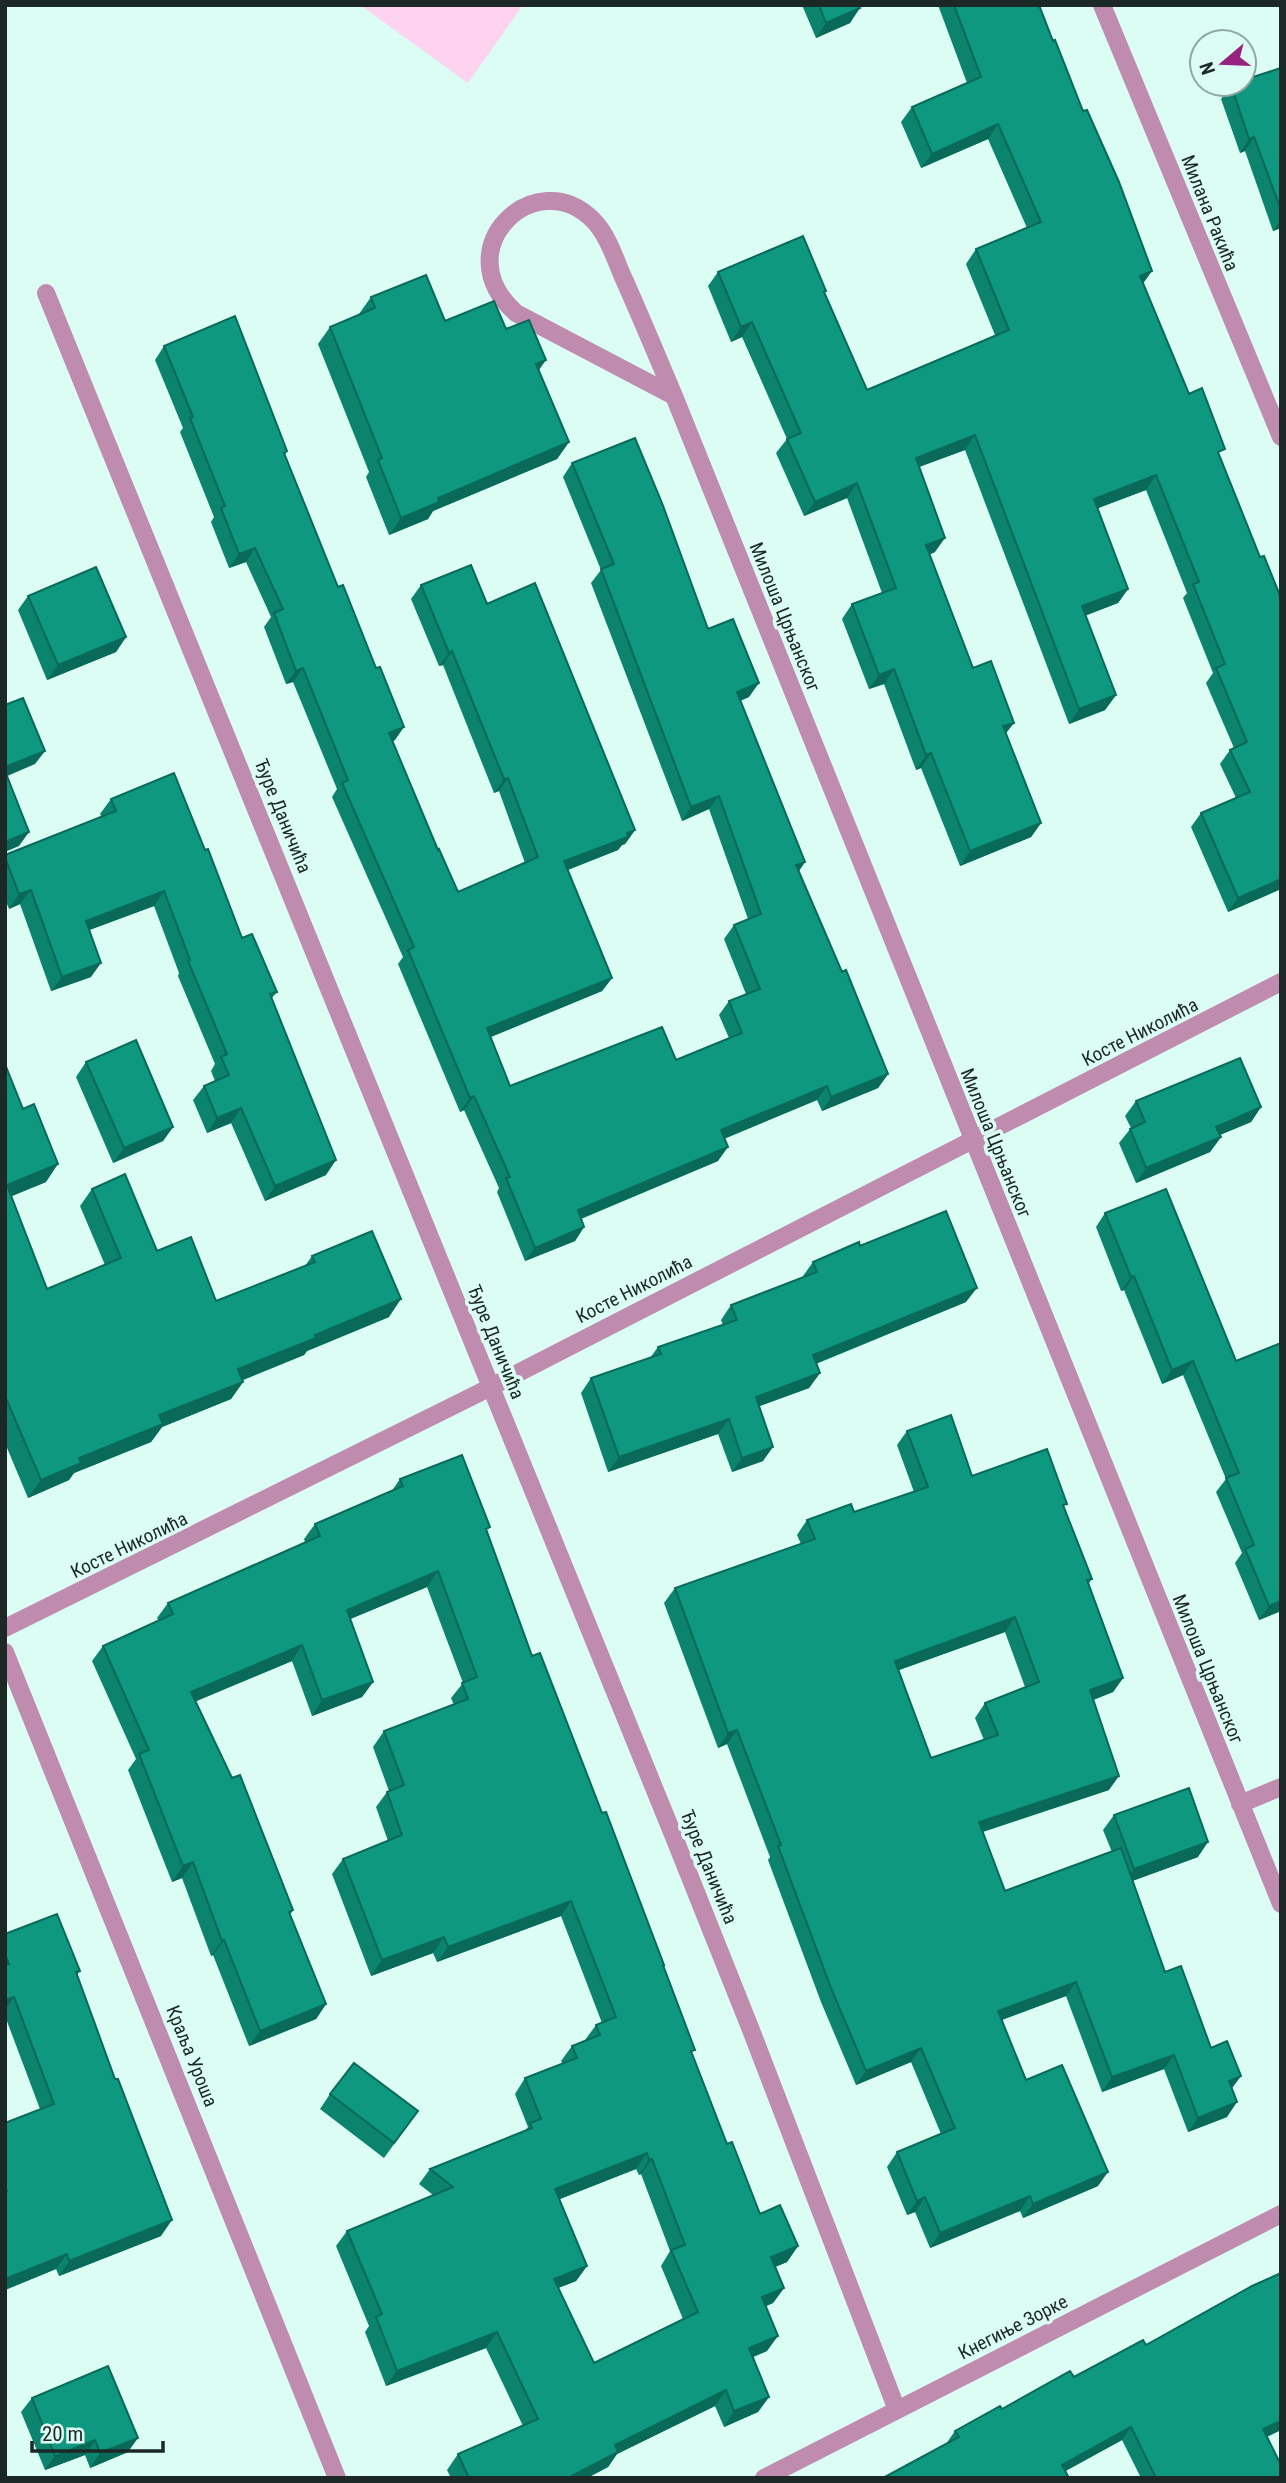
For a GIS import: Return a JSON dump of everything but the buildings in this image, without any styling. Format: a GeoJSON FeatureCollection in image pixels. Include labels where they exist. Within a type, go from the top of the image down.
{"type":"FeatureCollection","features":[{"type":"Feature","properties":{"kind":"street","name":"Милана Ракића"},"geometry":{"type":"LineString","coordinates":[[1102,5],[1281,437]]}},
{"type":"Feature","properties":{"kind":"street","name":"Милоша Црњанског"},"geometry":{"type":"LineString","coordinates":[[674,396],[526,319],[503,302],[494,288],[489,271],[490,253],[494,238],[509,216],[524,207],[541,202],[554,202],[583,211],[596,222],[612,253],[674,396],[1281,1904]]}},
{"type":"Feature","properties":{"kind":"street","name":"Ђуре Даничића"},"geometry":{"type":"LineString","coordinates":[[46,293],[751,2030],[897,2410]]}},
{"type":"Feature","properties":{"kind":"street","name":"Косте Николића"},"geometry":{"type":"LineString","coordinates":[[5,1629],[492,1387],[1281,982]]}},
{"type":"Feature","properties":{"kind":"street","name":"Краља Уроша"},"geometry":{"type":"LineString","coordinates":[[5,1652],[337,2478]]}},
{"type":"Feature","properties":{"kind":"street"},"geometry":{"type":"LineString","coordinates":[[1240,1804],[1281,1787]]}},
{"type":"Feature","properties":{"kind":"street","name":"Кнегиње Зорке"},"geometry":{"type":"LineString","coordinates":[[764,2478],[1281,2214]]}},
{"type":"Feature","properties":{"kind":"shaded area"},"geometry":{"type":"Polygon","coordinates":[[[360,5],[523,5],[468,83],[360,5]]]}}]}
